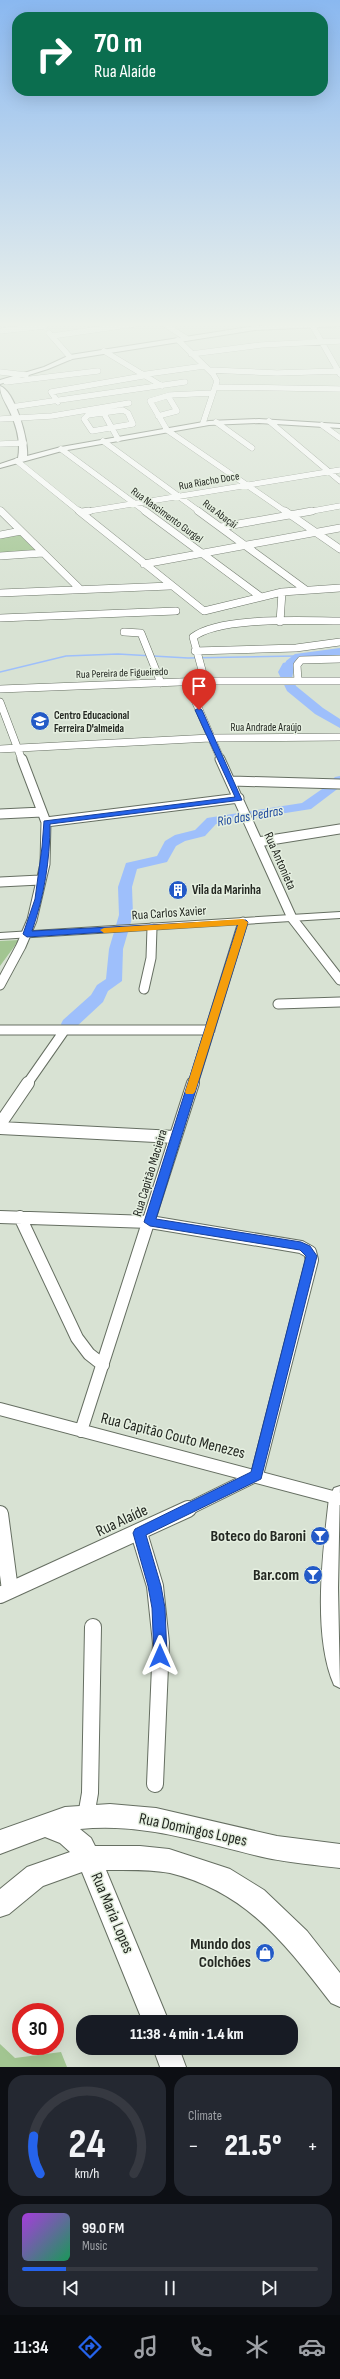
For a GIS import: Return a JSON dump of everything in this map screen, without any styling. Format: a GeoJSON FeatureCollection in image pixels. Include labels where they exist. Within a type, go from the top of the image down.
{"type":"FeatureCollection","features":[{"type":"Feature","properties":{"kind":"main road"},"geometry":{"type":"LineString","coordinates":[[17,418],[25,444],[20,461]]}},
{"type":"Feature","properties":{"kind":"main road"},"geometry":{"type":"LineString","coordinates":[[0,466],[61,449],[216,422],[269,421],[340,426]]}},
{"type":"Feature","properties":{"kind":"main road"},"geometry":{"type":"LineString","coordinates":[[25,444],[41,454]]}},
{"type":"Feature","properties":{"kind":"main road","name":"Rua Domingos Lopes"},"geometry":{"type":"LineString","coordinates":[[0,1842],[45,1825],[86,1816],[144,1817],[176,1823],[269,1846],[340,1856]]}},
{"type":"Feature","properties":{"kind":"main road","name":"Rua Maria Lopes"},"geometry":{"type":"LineString","coordinates":[[45,1825],[68,1834],[82,1847],[119,1928],[153,2015]]}},
{"type":"Feature","properties":{"kind":"main road"},"geometry":{"type":"LineString","coordinates":[[0,1891],[36,1876],[88,1858],[140,1858],[169,1861],[195,1868],[238,1887],[280,1922],[313,1958],[340,1994]]}},
{"type":"Feature","properties":{"kind":"main road"},"geometry":{"type":"LineString","coordinates":[[0,1905],[36,1876]]}},
{"type":"Feature","properties":{"kind":"main road"},"geometry":{"type":"LineString","coordinates":[[169,2055],[173,2067]]}},
{"type":"Feature","properties":{"kind":"street"},"geometry":{"type":"LineString","coordinates":[[86,418],[90,430],[113,428],[133,422],[130,418]]}},
{"type":"Feature","properties":{"kind":"street"},"geometry":{"type":"LineString","coordinates":[[107,418],[118,439]]}},
{"type":"Feature","properties":{"kind":"street"},"geometry":{"type":"LineString","coordinates":[[160,418],[167,430],[340,549]]}},
{"type":"Feature","properties":{"kind":"street"},"geometry":{"type":"LineString","coordinates":[[203,424],[205,418]]}},
{"type":"Feature","properties":{"kind":"street"},"geometry":{"type":"LineString","coordinates":[[269,421],[340,481]]}},
{"type":"Feature","properties":{"kind":"street"},"geometry":{"type":"LineString","coordinates":[[216,422],[252,448]]}},
{"type":"Feature","properties":{"kind":"street"},"geometry":{"type":"LineString","coordinates":[[322,425],[340,438]]}},
{"type":"Feature","properties":{"kind":"street","name":"Rua Abaçái"},"geometry":{"type":"LineString","coordinates":[[103,442],[306,590]]}},
{"type":"Feature","properties":{"kind":"street"},"geometry":{"type":"LineString","coordinates":[[0,444],[25,444]]}},
{"type":"Feature","properties":{"kind":"street","name":"Rua Nascimento Gurgel"},"geometry":{"type":"LineString","coordinates":[[61,449],[261,597]]}},
{"type":"Feature","properties":{"kind":"street"},"geometry":{"type":"LineString","coordinates":[[20,461],[201,610],[208,612],[282,592],[340,588]]}},
{"type":"Feature","properties":{"kind":"street","name":"Rua Riacho Doce"},"geometry":{"type":"LineString","coordinates":[[82,512],[340,470]]}},
{"type":"Feature","properties":{"kind":"street"},"geometry":{"type":"LineString","coordinates":[[221,527],[340,506]]}},
{"type":"Feature","properties":{"kind":"street"},"geometry":{"type":"LineString","coordinates":[[0,510],[80,589]]}},
{"type":"Feature","properties":{"kind":"street"},"geometry":{"type":"LineString","coordinates":[[144,564],[340,528]]}},
{"type":"Feature","properties":{"kind":"street"},"geometry":{"type":"LineString","coordinates":[[0,535],[20,531]]}},
{"type":"Feature","properties":{"kind":"street"},"geometry":{"type":"LineString","coordinates":[[0,556],[43,553]]}},
{"type":"Feature","properties":{"kind":"street"},"geometry":{"type":"LineString","coordinates":[[0,593],[170,586]]}},
{"type":"Feature","properties":{"kind":"street"},"geometry":{"type":"LineString","coordinates":[[280,622],[282,592]]}},
{"type":"Feature","properties":{"kind":"street"},"geometry":{"type":"LineString","coordinates":[[0,618],[176,611]]}},
{"type":"Feature","properties":{"kind":"street"},"geometry":{"type":"LineString","coordinates":[[205,681],[196,655],[194,634],[200,630],[222,625],[340,621]]}},
{"type":"Feature","properties":{"kind":"street"},"geometry":{"type":"LineString","coordinates":[[124,632],[140,633],[161,683]]}},
{"type":"Feature","properties":{"kind":"street"},"geometry":{"type":"LineString","coordinates":[[196,655],[296,648],[340,642]]}},
{"type":"Feature","properties":{"kind":"street"},"geometry":{"type":"LineString","coordinates":[[296,681],[297,665],[301,660],[340,659]]}},
{"type":"Feature","properties":{"kind":"street","name":"Rua Pereira de Figueiredo"},"geometry":{"type":"LineString","coordinates":[[0,689],[205,681],[340,681]]}},
{"type":"Feature","properties":{"kind":"street","name":"Rua Antonieta"},"geometry":{"type":"LineString","coordinates":[[187,682],[210,738],[232,781],[292,918],[340,980]]}},
{"type":"Feature","properties":{"kind":"street"},"geometry":{"type":"LineString","coordinates":[[0,702],[46,822],[46,847],[40,880],[39,899],[27,934],[0,985]]}},
{"type":"Feature","properties":{"kind":"street","name":"Rua Andrade Araújo"},"geometry":{"type":"LineString","coordinates":[[0,749],[210,738],[340,737]]}},
{"type":"Feature","properties":{"kind":"street"},"geometry":{"type":"LineString","coordinates":[[232,781],[340,784]]}},
{"type":"Feature","properties":{"kind":"street"},"geometry":{"type":"LineString","coordinates":[[46,822],[239,798]]}},
{"type":"Feature","properties":{"kind":"street"},"geometry":{"type":"LineString","coordinates":[[0,814],[42,812]]}},
{"type":"Feature","properties":{"kind":"street"},"geometry":{"type":"LineString","coordinates":[[258,842],[340,830]]}},
{"type":"Feature","properties":{"kind":"street"},"geometry":{"type":"LineString","coordinates":[[0,882],[40,880]]}},
{"type":"Feature","properties":{"kind":"street","name":"Rua Carlos Xavier"},"geometry":{"type":"LineString","coordinates":[[0,936],[152,928],[340,915]]}},
{"type":"Feature","properties":{"kind":"street","name":"Rua Capitão Macieira"},"geometry":{"type":"LineString","coordinates":[[81,1430],[150,1222],[175,1137],[243,922]]}},
{"type":"Feature","properties":{"kind":"street"},"geometry":{"type":"LineString","coordinates":[[144,989],[151,958],[152,928]]}},
{"type":"Feature","properties":{"kind":"street"},"geometry":{"type":"LineString","coordinates":[[278,1004],[340,1002]]}},
{"type":"Feature","properties":{"kind":"street"},"geometry":{"type":"LineString","coordinates":[[0,1030],[210,1030]]}},
{"type":"Feature","properties":{"kind":"street"},"geometry":{"type":"LineString","coordinates":[[0,1124],[3,1115],[64,1031]]}},
{"type":"Feature","properties":{"kind":"street"},"geometry":{"type":"LineString","coordinates":[[0,1128],[175,1137]]}},
{"type":"Feature","properties":{"kind":"street"},"geometry":{"type":"LineString","coordinates":[[0,1217],[150,1222],[301,1246],[310,1252],[312,1260],[257,1475]]}},
{"type":"Feature","properties":{"kind":"street"},"geometry":{"type":"LineString","coordinates":[[20,1217],[77,1338],[89,1354],[103,1365]]}},
{"type":"Feature","properties":{"kind":"street","name":"Rua Capitão Couto Menezes"},"geometry":{"type":"LineString","coordinates":[[3,1412],[81,1430],[339,1497]]}},
{"type":"Feature","properties":{"kind":"street","name":"Rua Alaíde"},"geometry":{"type":"LineString","coordinates":[[5,1593],[139,1533],[257,1475]]}},
{"type":"Feature","properties":{"kind":"street"},"geometry":{"type":"LineString","coordinates":[[339,1497],[328,1590],[332,1632],[340,1679]]}},
{"type":"Feature","properties":{"kind":"street"},"geometry":{"type":"LineString","coordinates":[[0,1514],[5,1593]]}},
{"type":"Feature","properties":{"kind":"street"},"geometry":{"type":"LineString","coordinates":[[139,1533],[155,1586],[160,1629],[155,1784]]}},
{"type":"Feature","properties":{"kind":"street"},"geometry":{"type":"LineString","coordinates":[[86,1816],[90,1794],[93,1627]]}},
{"type":"Feature","properties":{"kind":"green space"},"geometry":{"type":"Polygon","coordinates":[[[19,534],[37,552],[0,554],[0,537],[19,534]]]}},
{"type":"Feature","properties":{"kind":"green space"},"geometry":{"type":"Polygon","coordinates":[[[19,940],[0,966],[0,941],[19,940]]]}},
{"type":"Feature","properties":{"kind":"green space"},"geometry":{"type":"Polygon","coordinates":[[[0,2044],[15,2058],[38,2055],[62,2055],[67,2067],[0,2067],[0,2044]]]}},
{"type":"Feature","properties":{"kind":"water"},"geometry":{"type":"Polygon","coordinates":[[[340,648],[340,655],[296,659],[292,678],[282,678],[286,661],[295,654],[340,648]]]}},
{"type":"Feature","properties":{"kind":"waterway"},"geometry":{"type":"LineString","coordinates":[[0,672],[66,656],[118,654],[188,658],[296,656]]}},
{"type":"Feature","properties":{"kind":"waterway","name":"Rio das Pedras"},"geometry":{"type":"LineString","coordinates":[[287,665],[284,672],[291,688],[319,711],[340,724]]}},
{"type":"Feature","properties":{"kind":"waterway","name":"Rio das Pedras"},"geometry":{"type":"LineString","coordinates":[[69,1024],[97,998],[102,988],[114,981],[116,949],[126,915],[125,887],[131,866],[162,859],[170,844],[180,838],[200,833],[212,821],[306,806],[330,790],[340,780]]}},
{"type":"Feature","properties":{"kind":"slow traffic"},"geometry":{"type":"LineString","coordinates":[[104,930],[243,922],[190,1092]]}},
{"type":"Feature","properties":{"kind":"place","name":"Centro Educacional Ferreira D'almeida"},"geometry":{"type":"Point","coordinates":[40,721]}},
{"type":"Feature","properties":{"kind":"place","name":"Vila da Marinha"},"geometry":{"type":"Point","coordinates":[178,890]}},
{"type":"Feature","properties":{"kind":"place","name":"Boteco do Baroni"},"geometry":{"type":"Point","coordinates":[320,1536]}},
{"type":"Feature","properties":{"kind":"place","name":"Bar.com"},"geometry":{"type":"Point","coordinates":[313,1575]}},
{"type":"Feature","properties":{"kind":"place","name":"Mundo dos Colchões"},"geometry":{"type":"Point","coordinates":[265,1953]}},
{"type":"Feature","properties":{"kind":"route"},"geometry":{"type":"LineString","coordinates":[[160,1656],[161,1643],[155,1586],[139,1533],[257,1475],[312,1260],[310,1252],[301,1246],[150,1222],[175,1137],[243,922],[27,934],[39,899],[40,880],[46,847],[46,822],[239,798],[210,738],[199,710]]}}]}
